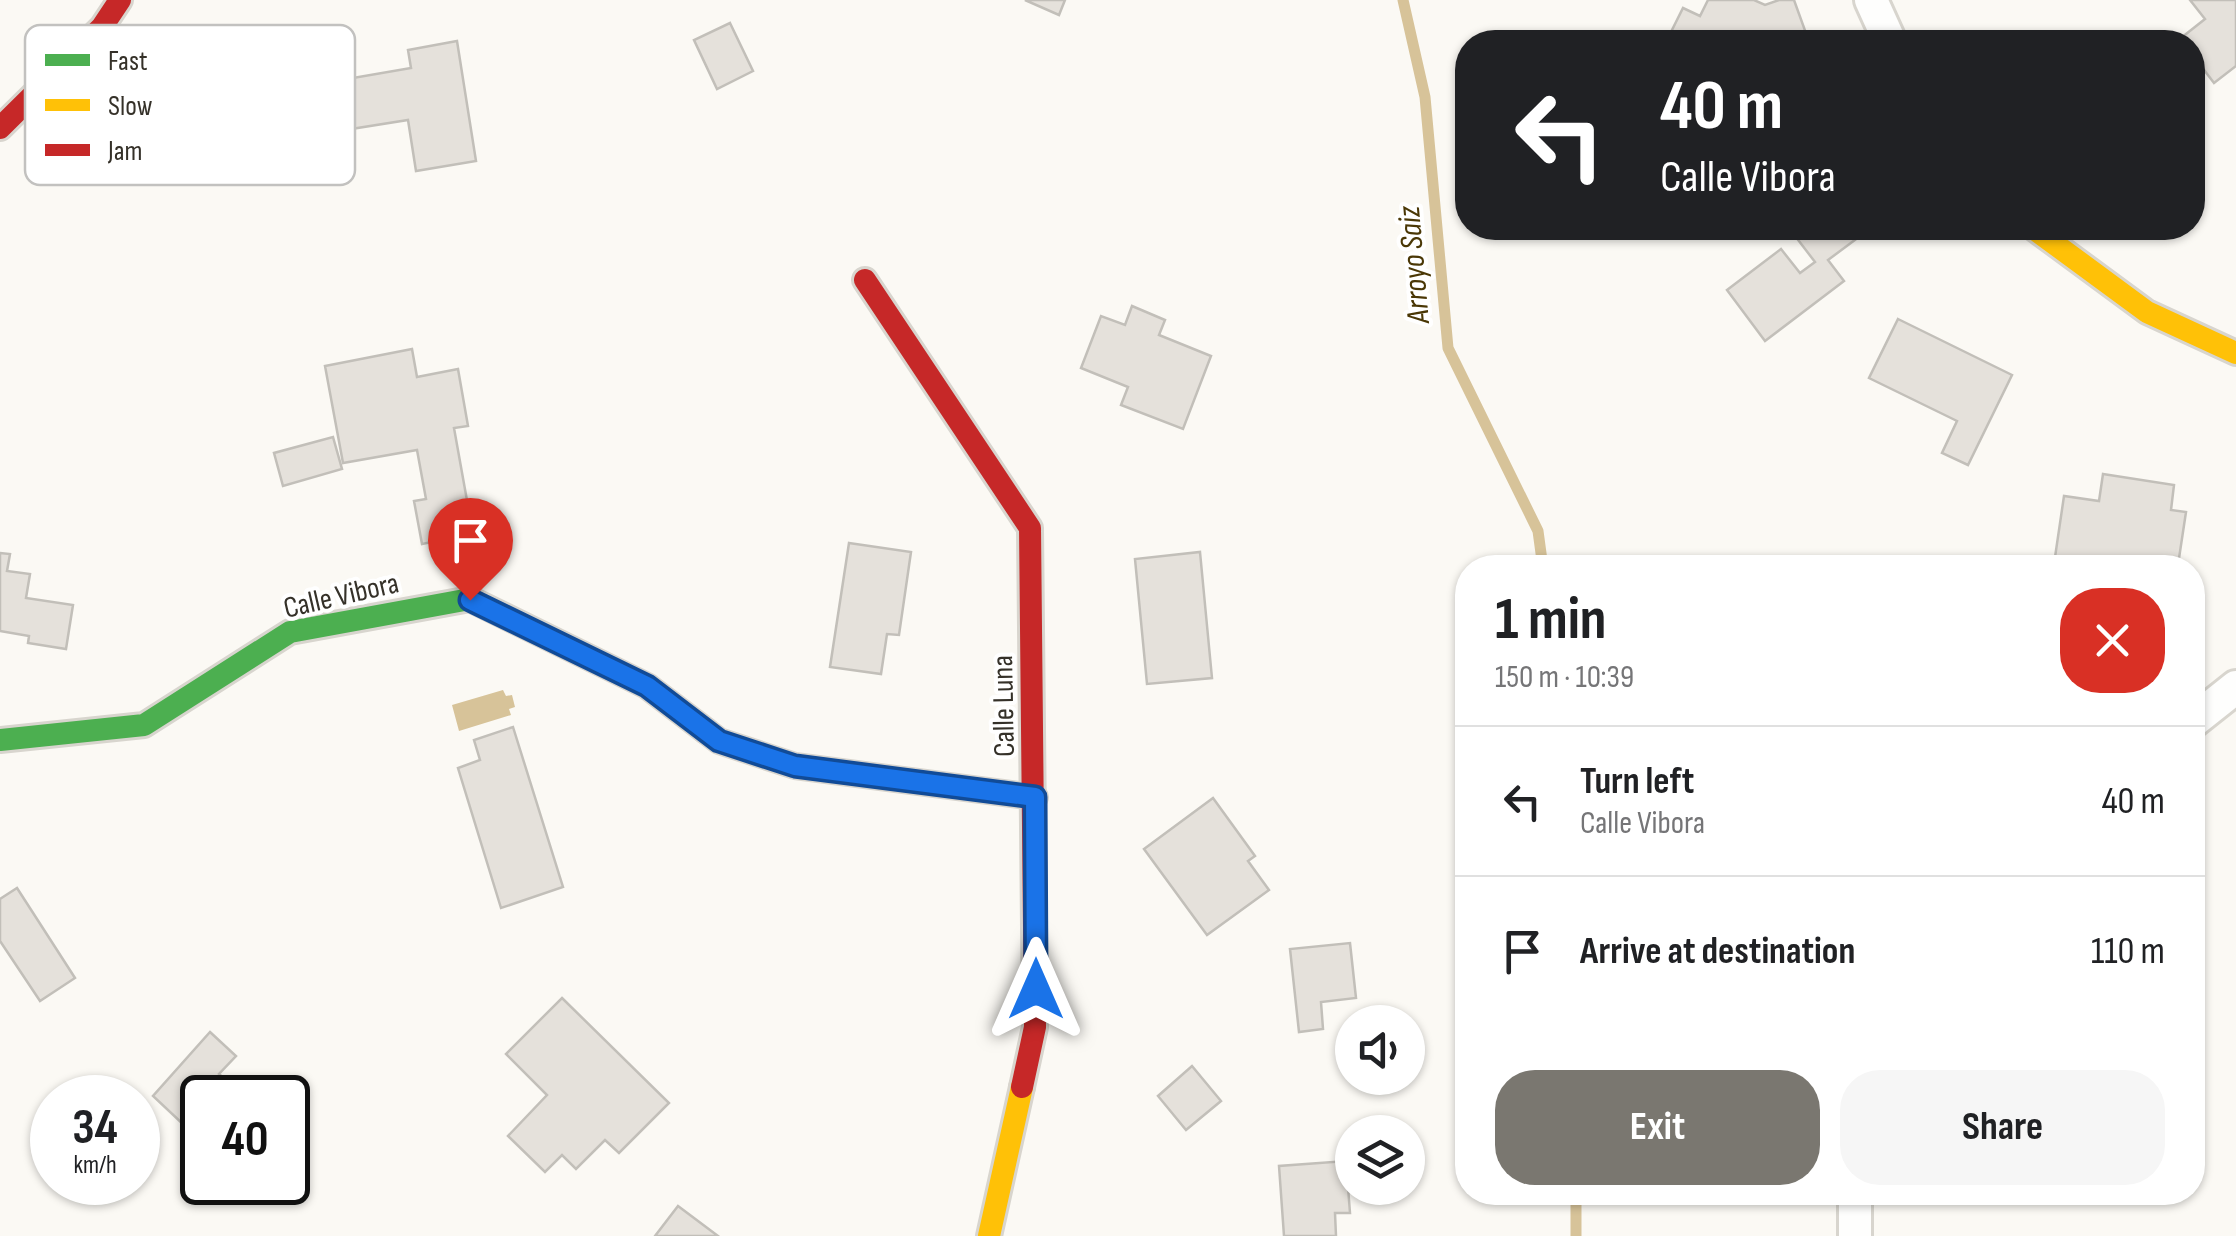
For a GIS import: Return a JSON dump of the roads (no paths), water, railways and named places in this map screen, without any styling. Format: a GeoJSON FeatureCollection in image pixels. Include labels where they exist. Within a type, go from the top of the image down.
{"type":"FeatureCollection","features":[{"type":"Feature","properties":{"kind":"street"},"geometry":{"type":"LineString","coordinates":[[104,25],[120,0]]}},
{"type":"Feature","properties":{"kind":"street"},"geometry":{"type":"LineString","coordinates":[[1871,0],[1885,30]]}},
{"type":"Feature","properties":{"kind":"street"},"geometry":{"type":"LineString","coordinates":[[0,128],[25,103]]}},
{"type":"Feature","properties":{"kind":"street"},"geometry":{"type":"LineString","coordinates":[[2048,240],[2147,312],[2236,353]]}},
{"type":"Feature","properties":{"kind":"street","name":"Calle Luna"},"geometry":{"type":"LineString","coordinates":[[865,280],[1030,528],[1036,1027],[989,1236]]}},
{"type":"Feature","properties":{"kind":"street","name":"Calle Vibora"},"geometry":{"type":"LineString","coordinates":[[0,740],[144,726],[290,632],[470,600],[647,686],[719,741],[795,766],[1035,797]]}},
{"type":"Feature","properties":{"kind":"street"},"geometry":{"type":"LineString","coordinates":[[2205,712],[2236,687]]}},
{"type":"Feature","properties":{"kind":"street"},"geometry":{"type":"LineString","coordinates":[[1855,1205],[1855,1236]]}},
{"type":"Feature","properties":{"kind":"waterway","name":"Arroyo Saiz"},"geometry":{"type":"LineString","coordinates":[[1403,0],[1425,97],[1448,348],[1538,531],[1541,555]]}},
{"type":"Feature","properties":{"kind":"waterway","name":"Arroyo Saiz"},"geometry":{"type":"LineString","coordinates":[[1576,1205],[1576,1236]]}}]}
